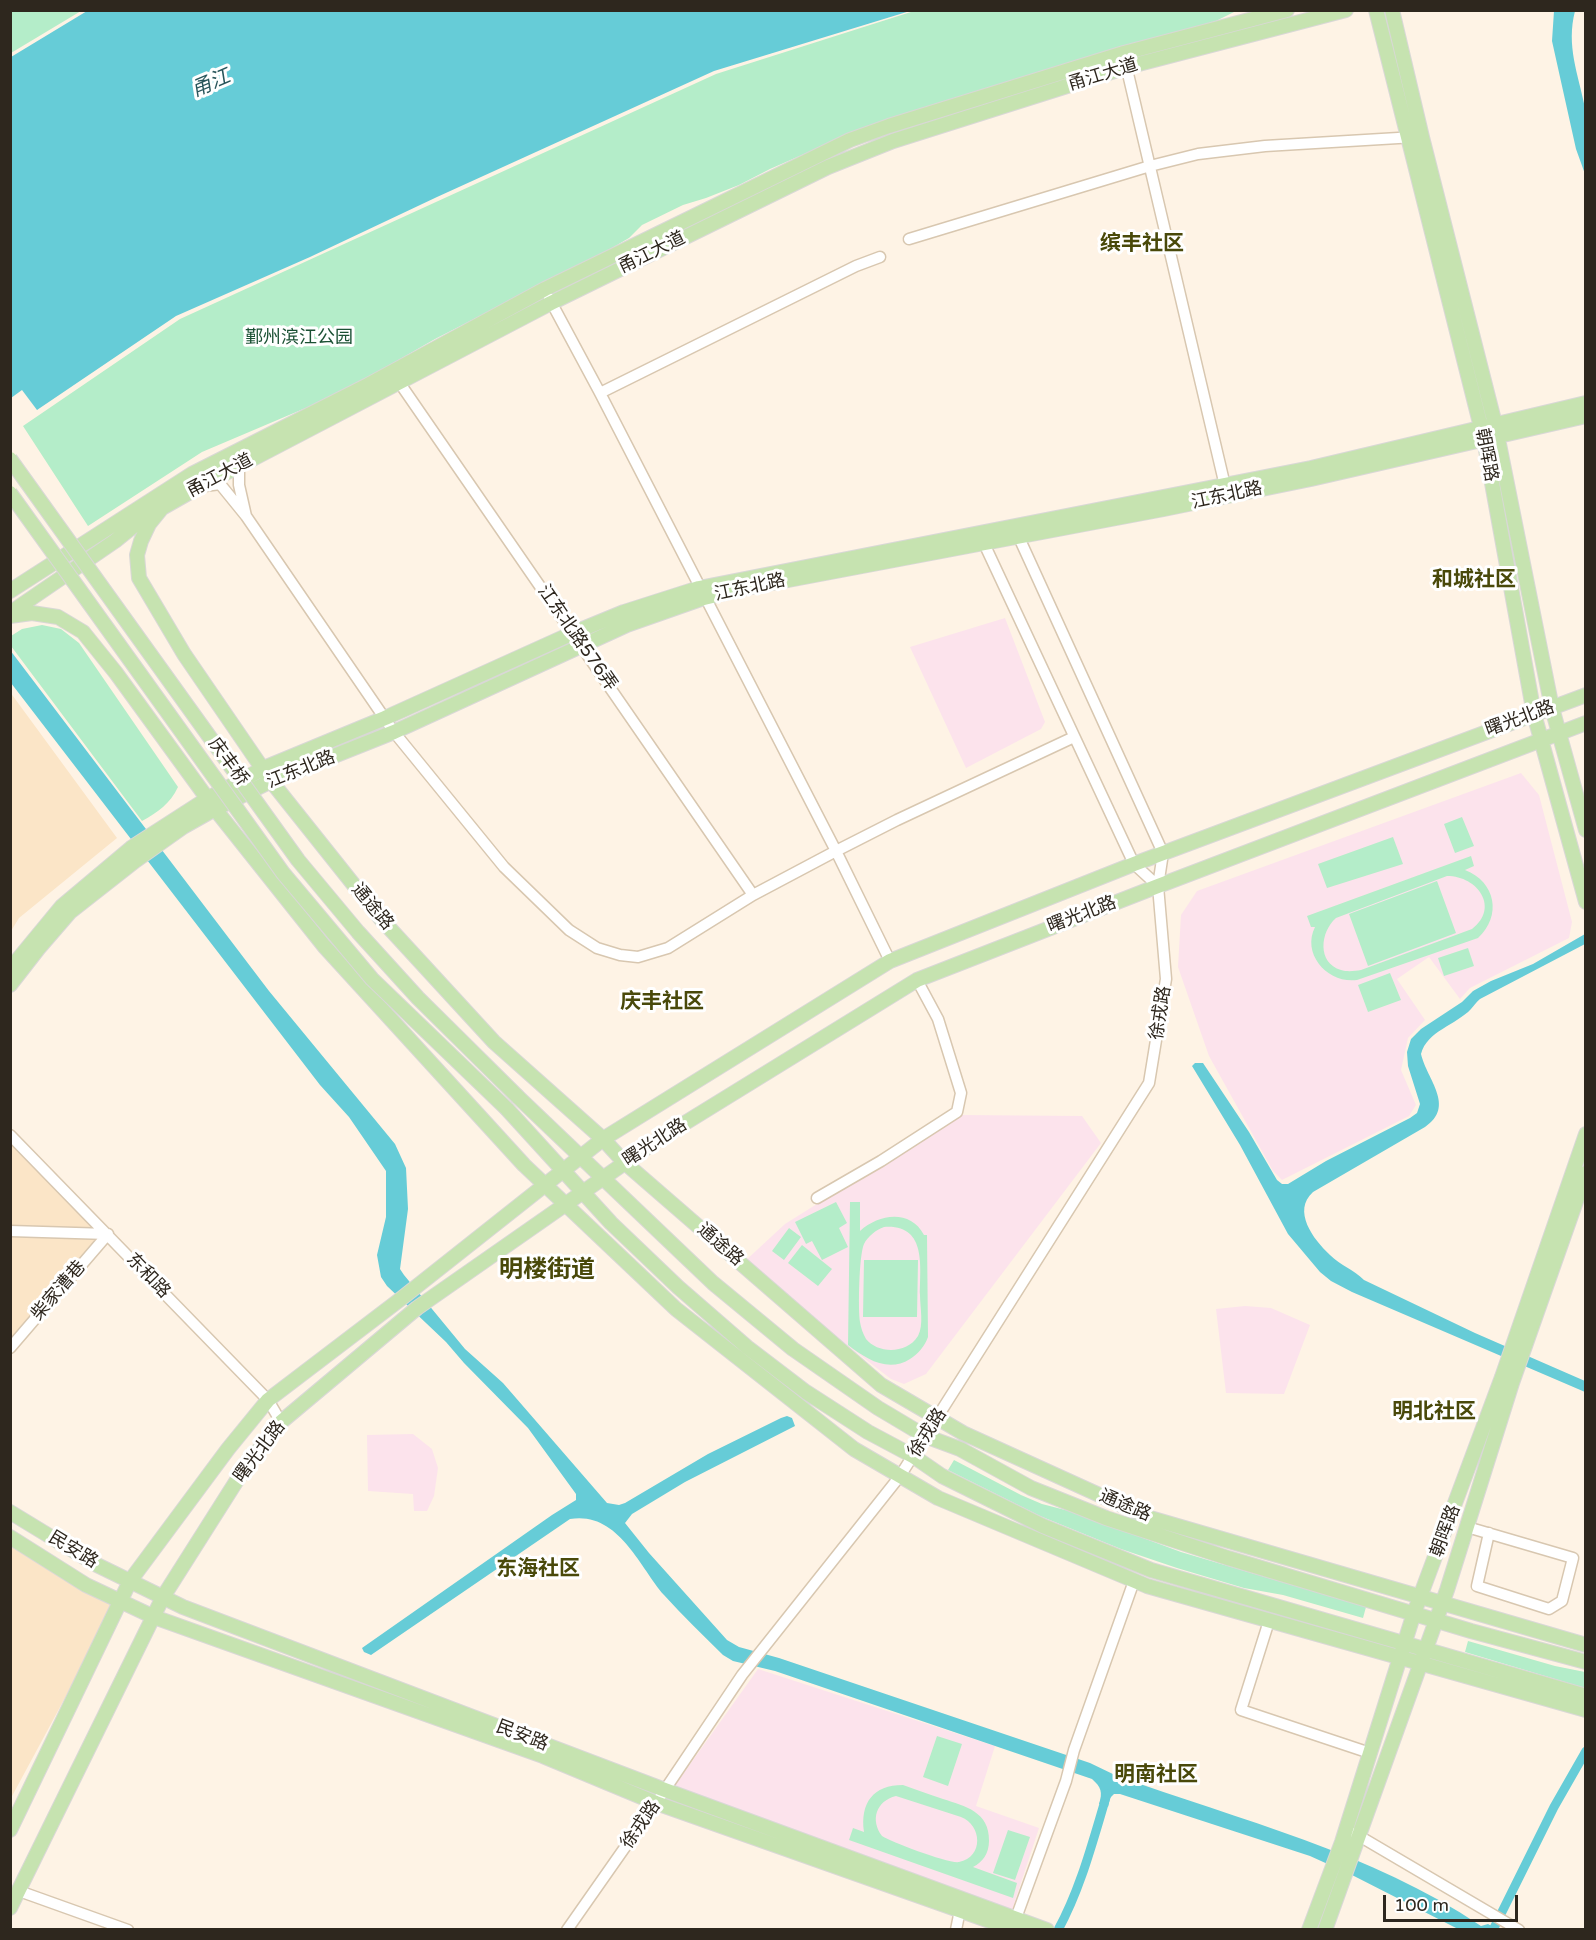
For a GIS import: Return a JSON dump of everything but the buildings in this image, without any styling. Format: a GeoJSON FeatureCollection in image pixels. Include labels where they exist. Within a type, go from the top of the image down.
{"type":"FeatureCollection","features":[{"type":"Feature","properties":{"kind":"main road","name":"甬江大道"},"geometry":{"type":"LineString","coordinates":[[10,591],[192,474],[368,385],[545,290],[850,140],[900,122],[1125,60],[1287,10]]}},
{"type":"Feature","properties":{"kind":"main road","name":"甬江大道"},"geometry":{"type":"LineString","coordinates":[[10,615],[141,520],[239,465],[551,303],[837,163],[893,141],[1125,60],[1346,10]]}},
{"type":"Feature","properties":{"kind":"main road","name":"朝晖路"},"geometry":{"type":"LineString","coordinates":[[1376,10],[1415,137],[1497,430],[1552,708],[1586,830]]}},
{"type":"Feature","properties":{"kind":"main road","name":"朝晖路"},"geometry":{"type":"LineString","coordinates":[[1392,10],[1415,137],[1482,433],[1534,714],[1586,902]]}},
{"type":"Feature","properties":{"kind":"main road","name":"江东北路"},"geometry":{"type":"LineString","coordinates":[[1497,430],[1586,403]]}},
{"type":"Feature","properties":{"kind":"main road","name":"江东北路"},"geometry":{"type":"LineString","coordinates":[[10,969],[62,906],[178,823],[264,768],[385,718],[624,612],[702,593],[881,562],[1016,531],[1226,491],[1482,433],[1586,416]]}},
{"type":"Feature","properties":{"kind":"main road","name":"庆丰桥"},"geometry":{"type":"LineString","coordinates":[[10,459],[298,860],[358,932],[418,998],[518,1097]]}},
{"type":"Feature","properties":{"kind":"main road","name":"庆丰桥"},"geometry":{"type":"LineString","coordinates":[[10,493],[283,873],[372,979],[507,1109],[564,1171]]}},
{"type":"Feature","properties":{"kind":"main road","name":"通途路"},"geometry":{"type":"LineString","coordinates":[[162,508],[149,524],[141,541],[137,555],[139,578],[184,654],[272,781],[381,919],[494,1042],[603,1139],[624,1162],[881,1385],[963,1434],[1150,1518],[1586,1645]]}},
{"type":"Feature","properties":{"kind":"main road","name":"江东北路"},"geometry":{"type":"LineString","coordinates":[[211,804],[394,732],[581,645],[702,593]]}},
{"type":"Feature","properties":{"kind":"main road"},"geometry":{"type":"LineString","coordinates":[[10,615],[32,613],[58,617],[82,632],[116,673],[211,804],[324,946],[524,1165],[676,1309],[854,1449],[938,1498],[1147,1586],[1586,1710]]}},
{"type":"Feature","properties":{"kind":"main road","name":"曙光北路"},"geometry":{"type":"LineString","coordinates":[[12,1820],[130,1581],[228,1449],[268,1400],[402,1298],[603,1139],[890,961],[1134,864],[1586,695]]}},
{"type":"Feature","properties":{"kind":"main road","name":"曙光北路"},"geometry":{"type":"LineString","coordinates":[[10,1908],[163,1597],[246,1466],[281,1422],[417,1308],[624,1162],[916,980],[1586,723]]}},
{"type":"Feature","properties":{"kind":"main road","name":"江东北路"},"geometry":{"type":"LineString","coordinates":[[10,985],[70,912],[133,854]]}},
{"type":"Feature","properties":{"kind":"main road","name":"通途路"},"geometry":{"type":"LineString","coordinates":[[518,1097],[713,1283],[793,1349],[878,1408],[925,1436],[960,1449],[1031,1488],[1106,1518],[1228,1558],[1586,1662]]}},
{"type":"Feature","properties":{"kind":"main road","name":"朝晖路"},"geometry":{"type":"LineString","coordinates":[[1526,1326],[1586,1134]]}},
{"type":"Feature","properties":{"kind":"main road"},"geometry":{"type":"LineString","coordinates":[[564,1171],[611,1223],[678,1287],[747,1347],[806,1392],[942,1476],[1043,1526],[1151,1570],[1586,1696]]}},
{"type":"Feature","properties":{"kind":"main road","name":"朝晖路"},"geometry":{"type":"LineString","coordinates":[[1352,1840],[1346,1828],[1414,1613],[1586,1173]]}},
{"type":"Feature","properties":{"kind":"main road","name":"朝晖路"},"geometry":{"type":"LineString","coordinates":[[1325,1929],[1343,1881],[1352,1840],[1437,1619],[1467,1527],[1507,1380]]}},
{"type":"Feature","properties":{"kind":"main road","name":"民安路"},"geometry":{"type":"LineString","coordinates":[[10,1512],[97,1565],[194,1611],[1015,1924]]}},
{"type":"Feature","properties":{"kind":"main road","name":"民安路"},"geometry":{"type":"LineString","coordinates":[[10,1537],[86,1585],[154,1617],[543,1756],[656,1803],[960,1910],[1015,1924],[1042,1928]]}},
{"type":"Feature","properties":{"kind":"main road","name":"朝晖路"},"geometry":{"type":"LineString","coordinates":[[1309,1929],[1328,1877],[1352,1840]]}},
{"type":"Feature","properties":{"kind":"street"},"geometry":{"type":"LineString","coordinates":[[1125,60],[1226,491]]}},
{"type":"Feature","properties":{"kind":"street"},"geometry":{"type":"LineString","coordinates":[[909,239],[1150,166],[1232,149],[1415,137]]}},
{"type":"Feature","properties":{"kind":"street"},"geometry":{"type":"LineString","coordinates":[[600,393],[856,266],[880,257]]}},
{"type":"Feature","properties":{"kind":"street"},"geometry":{"type":"LineString","coordinates":[[545,290],[836,851],[890,961]]}},
{"type":"Feature","properties":{"kind":"street","name":"江东北路576弄"},"geometry":{"type":"LineString","coordinates":[[399,382],[753,895]]}},
{"type":"Feature","properties":{"kind":"street"},"geometry":{"type":"LineString","coordinates":[[239,465],[239,485],[246,516]]}},
{"type":"Feature","properties":{"kind":"street"},"geometry":{"type":"LineString","coordinates":[[199,487],[220,484],[246,516],[394,732],[504,867],[569,930],[597,948],[630,958],[668,948],[753,895],[836,851],[1074,737]]}},
{"type":"Feature","properties":{"kind":"street"},"geometry":{"type":"LineString","coordinates":[[1016,531],[1163,853]]}},
{"type":"Feature","properties":{"kind":"street"},"geometry":{"type":"LineString","coordinates":[[982,538],[1134,864],[1158,886]]}},
{"type":"Feature","properties":{"kind":"street","name":"徐戎路"},"geometry":{"type":"LineString","coordinates":[[567,1929],[665,1790],[742,1675],[900,1476],[1149,1083],[1166,979],[1158,886],[1163,853]]}},
{"type":"Feature","properties":{"kind":"street"},"geometry":{"type":"LineString","coordinates":[[817,1198],[881,1161],[957,1112],[961,1093],[938,1019],[916,980]]}},
{"type":"Feature","properties":{"kind":"street","name":"东和路"},"geometry":{"type":"LineString","coordinates":[[10,1135],[268,1400],[281,1422]]}},
{"type":"Feature","properties":{"kind":"street"},"geometry":{"type":"LineString","coordinates":[[10,1231],[108,1234]]}},
{"type":"Feature","properties":{"kind":"street","name":"柴家漕巷"},"geometry":{"type":"LineString","coordinates":[[10,1348],[108,1234]]}},
{"type":"Feature","properties":{"kind":"street"},"geometry":{"type":"LineString","coordinates":[[1467,1527],[1489,1533],[1573,1558],[1562,1601],[1549,1609],[1477,1586],[1489,1533]]}},
{"type":"Feature","properties":{"kind":"street"},"geometry":{"type":"LineString","coordinates":[[1015,1924],[1134,1581]]}},
{"type":"Feature","properties":{"kind":"street"},"geometry":{"type":"LineString","coordinates":[[1269,1621],[1241,1710],[1370,1753]]}},
{"type":"Feature","properties":{"kind":"street"},"geometry":{"type":"LineString","coordinates":[[1352,1840],[1517,1928]]}},
{"type":"Feature","properties":{"kind":"street"},"geometry":{"type":"LineString","coordinates":[[19,1891],[128,1929]]}},
{"type":"Feature","properties":{"kind":"street"},"geometry":{"type":"LineString","coordinates":[[956,1929],[960,1910]]}},
{"type":"Feature","properties":{"kind":"shaded area"},"geometry":{"type":"Polygon","coordinates":[[[1005,618],[1045,722],[1041,729],[966,768],[910,647],[1005,618]]]}},
{"type":"Feature","properties":{"kind":"shaded area"},"geometry":{"type":"Polygon","coordinates":[[[10,692],[117,838],[19,918],[11,931],[10,692]]]}},
{"type":"Feature","properties":{"kind":"shaded area"},"geometry":{"type":"Polygon","coordinates":[[[1521,773],[1539,795],[1572,922],[1569,938],[1470,988],[1460,999],[1429,957],[1397,979],[1425,1020],[1408,1038],[1401,1070],[1416,1105],[1409,1116],[1282,1180],[1273,1171],[1209,1056],[1178,967],[1181,915],[1197,891],[1521,773]]]}},
{"type":"Feature","properties":{"kind":"shaded area"},"geometry":{"type":"Polygon","coordinates":[[[959,1115],[1082,1116],[1101,1143],[926,1374],[904,1384],[891,1379],[744,1262],[785,1224],[959,1115]]]}},
{"type":"Feature","properties":{"kind":"shaded area"},"geometry":{"type":"Polygon","coordinates":[[[11,1142],[104,1236],[27,1320],[11,1342],[11,1142]]]}},
{"type":"Feature","properties":{"kind":"shaded area"},"geometry":{"type":"Polygon","coordinates":[[[1245,1306],[1271,1308],[1310,1325],[1284,1394],[1226,1393],[1216,1309],[1245,1306]]]}},
{"type":"Feature","properties":{"kind":"shaded area"},"geometry":{"type":"Polygon","coordinates":[[[413,1434],[432,1449],[438,1468],[434,1496],[427,1511],[414,1511],[413,1494],[368,1491],[367,1435],[413,1434]]]}},
{"type":"Feature","properties":{"kind":"shaded area"},"geometry":{"type":"Polygon","coordinates":[[[11,1543],[82,1591],[115,1605],[11,1798],[11,1543]]]}},
{"type":"Feature","properties":{"kind":"shaded area"},"geometry":{"type":"Polygon","coordinates":[[[758,1669],[995,1746],[976,1806],[1039,1828],[1012,1910],[673,1788],[758,1669]]]}},
{"type":"Feature","properties":{"kind":"green space"},"geometry":{"type":"Polygon","coordinates":[[[11,10],[81,10],[81,11],[11,53],[11,10]]]}},
{"type":"Feature","properties":{"kind":"green space","name":"鄞州滨江公园"},"geometry":{"type":"Polygon","coordinates":[[[914,11],[1236,11],[1216,21],[998,86],[852,133],[739,185],[683,205],[642,225],[629,238],[605,252],[435,339],[341,393],[202,452],[88,526],[23,426],[180,319],[716,74],[914,11]]]}},
{"type":"Feature","properties":{"kind":"green space"},"geometry":{"type":"Polygon","coordinates":[[[42,625],[61,629],[79,643],[178,787],[163,807],[142,821],[11,646],[11,636],[22,629],[42,625]]]}},
{"type":"Feature","properties":{"kind":"green space"},"geometry":{"type":"Polygon","coordinates":[[[1462,817],[1474,846],[1455,853],[1444,824],[1462,817]]]}},
{"type":"Feature","properties":{"kind":"green space"},"geometry":{"type":"Polygon","coordinates":[[[1393,837],[1403,864],[1327,888],[1318,864],[1393,837]]]}},
{"type":"Feature","properties":{"kind":"green space"},"geometry":{"type":"Polygon","coordinates":[[[1471,856],[1474,866],[1465,870],[1475,875],[1489,891],[1493,910],[1486,929],[1478,938],[1357,980],[1337,977],[1320,966],[1312,948],[1315,927],[1311,927],[1307,916],[1471,856]],[[1447,876],[1336,918],[1324,939],[1328,961],[1341,970],[1361,970],[1472,929],[1480,921],[1485,903],[1476,887],[1458,877],[1447,876]]]}},
{"type":"Feature","properties":{"kind":"green space"},"geometry":{"type":"Polygon","coordinates":[[[1437,881],[1456,933],[1368,966],[1349,914],[1437,881]]]}},
{"type":"Feature","properties":{"kind":"green space"},"geometry":{"type":"Polygon","coordinates":[[[1468,948],[1474,966],[1444,976],[1438,958],[1468,948]]]}},
{"type":"Feature","properties":{"kind":"green space"},"geometry":{"type":"Polygon","coordinates":[[[1390,973],[1401,1000],[1368,1012],[1358,985],[1390,973]]]}},
{"type":"Feature","properties":{"kind":"green space"},"geometry":{"type":"Polygon","coordinates":[[[836,1202],[847,1223],[839,1228],[848,1247],[822,1260],[812,1241],[806,1244],[795,1222],[836,1202]]]}},
{"type":"Feature","properties":{"kind":"green space"},"geometry":{"type":"Polygon","coordinates":[[[850,1202],[860,1202],[860,1231],[876,1221],[894,1217],[911,1221],[924,1235],[927,1235],[928,1337],[923,1347],[913,1357],[894,1365],[870,1359],[848,1345],[850,1202]],[[884,1227],[872,1234],[864,1244],[859,1295],[859,1315],[866,1339],[878,1347],[892,1350],[900,1349],[913,1342],[921,1327],[918,1249],[908,1232],[898,1228],[884,1227]]]}},
{"type":"Feature","properties":{"kind":"green space"},"geometry":{"type":"Polygon","coordinates":[[[789,1228],[801,1237],[784,1260],[772,1251],[789,1228]]]}},
{"type":"Feature","properties":{"kind":"green space"},"geometry":{"type":"Polygon","coordinates":[[[802,1245],[832,1269],[818,1286],[788,1263],[802,1245]]]}},
{"type":"Feature","properties":{"kind":"green space"},"geometry":{"type":"Polygon","coordinates":[[[864,1260],[918,1260],[917,1317],[863,1317],[864,1260]]]}},
{"type":"Feature","properties":{"kind":"green space"},"geometry":{"type":"Polygon","coordinates":[[[954,1460],[1042,1504],[1073,1512],[1181,1552],[1366,1607],[1363,1618],[1283,1595],[1244,1588],[1121,1549],[1040,1516],[948,1470],[954,1460]]]}},
{"type":"Feature","properties":{"kind":"green space"},"geometry":{"type":"Polygon","coordinates":[[[1468,1641],[1555,1666],[1585,1672],[1585,1688],[1465,1652],[1468,1641]]]}},
{"type":"Feature","properties":{"kind":"green space"},"geometry":{"type":"Polygon","coordinates":[[[937,1736],[962,1744],[948,1786],[923,1777],[937,1736]]]}},
{"type":"Feature","properties":{"kind":"green space"},"geometry":{"type":"Polygon","coordinates":[[[903,1785],[960,1804],[981,1817],[988,1831],[989,1845],[985,1857],[973,1867],[1017,1883],[1013,1898],[849,1840],[853,1828],[864,1832],[864,1812],[871,1798],[876,1792],[903,1785]],[[896,1796],[889,1798],[880,1807],[876,1824],[882,1836],[933,1856],[959,1862],[973,1854],[977,1841],[973,1827],[961,1817],[896,1796]]]}},
{"type":"Feature","properties":{"kind":"green space"},"geometry":{"type":"Polygon","coordinates":[[[1008,1830],[1030,1837],[1015,1880],[993,1873],[1008,1830]]]}},
{"type":"Feature","properties":{"kind":"water","name":"甬江"},"geometry":{"type":"Polygon","coordinates":[[[87,11],[910,11],[714,71],[310,257],[176,316],[37,410],[22,390],[11,398],[11,57],[87,11]]]}},
{"type":"Feature","properties":{"kind":"water"},"geometry":{"type":"Polygon","coordinates":[[[1554,11],[1575,11],[1572,48],[1587,124],[1585,174],[1576,149],[1552,41],[1554,11]]]}},
{"type":"Feature","properties":{"kind":"water"},"geometry":{"type":"Polygon","coordinates":[[[10,650],[269,991],[395,1144],[406,1168],[408,1209],[400,1269],[404,1275],[465,1349],[503,1383],[607,1503],[619,1505],[625,1503],[708,1454],[781,1418],[787,1416],[792,1418],[795,1426],[685,1482],[632,1514],[625,1523],[727,1640],[739,1647],[779,1658],[1090,1763],[1117,1776],[1304,1840],[1395,1878],[1439,1900],[1481,1926],[1488,1924],[1497,1929],[1458,1929],[1310,1856],[1120,1794],[1114,1794],[1110,1798],[1108,1807],[1099,1804],[1100,1790],[1092,1779],[775,1671],[733,1661],[723,1655],[664,1595],[626,1543],[601,1523],[587,1519],[570,1519],[371,1655],[364,1652],[362,1648],[576,1500],[576,1494],[528,1428],[446,1342],[387,1286],[381,1277],[377,1255],[386,1217],[386,1171],[349,1117],[320,1085],[11,683],[10,650]]]}},
{"type":"Feature","properties":{"kind":"water"},"geometry":{"type":"Polygon","coordinates":[[[1585,934],[1585,944],[1480,999],[1465,1015],[1429,1040],[1421,1054],[1439,1102],[1434,1119],[1425,1127],[1313,1192],[1304,1208],[1307,1225],[1317,1241],[1334,1259],[1364,1280],[1475,1333],[1585,1381],[1585,1392],[1352,1292],[1331,1281],[1320,1272],[1288,1234],[1240,1145],[1192,1066],[1195,1063],[1203,1063],[1249,1132],[1277,1180],[1282,1184],[1288,1184],[1326,1161],[1417,1113],[1420,1104],[1408,1066],[1407,1052],[1411,1039],[1421,1029],[1462,1002],[1473,991],[1533,964],[1585,934]]]}},
{"type":"Feature","properties":{"kind":"waterway"},"geometry":{"type":"LineString","coordinates":[[1493,1930],[1554,1807],[1586,1751]]}},
{"type":"Feature","properties":{"kind":"waterway"},"geometry":{"type":"LineString","coordinates":[[1058,1930],[1080,1881],[1107,1794]]}},
{"type":"Feature","properties":{"kind":"district","name":"缤丰社区"},"geometry":{"type":"Point","coordinates":[1142,244]}},
{"type":"Feature","properties":{"kind":"district","name":"和城社区"},"geometry":{"type":"Point","coordinates":[1474,580]}},
{"type":"Feature","properties":{"kind":"district","name":"庆丰社区"},"geometry":{"type":"Point","coordinates":[662,1002]}},
{"type":"Feature","properties":{"kind":"district","name":"明楼街道"},"geometry":{"type":"Point","coordinates":[547,1271]}},
{"type":"Feature","properties":{"kind":"district","name":"明北社区"},"geometry":{"type":"Point","coordinates":[1434,1412]}},
{"type":"Feature","properties":{"kind":"district","name":"东海社区"},"geometry":{"type":"Point","coordinates":[538,1569]}},
{"type":"Feature","properties":{"kind":"district","name":"明南社区"},"geometry":{"type":"Point","coordinates":[1156,1775]}}]}
